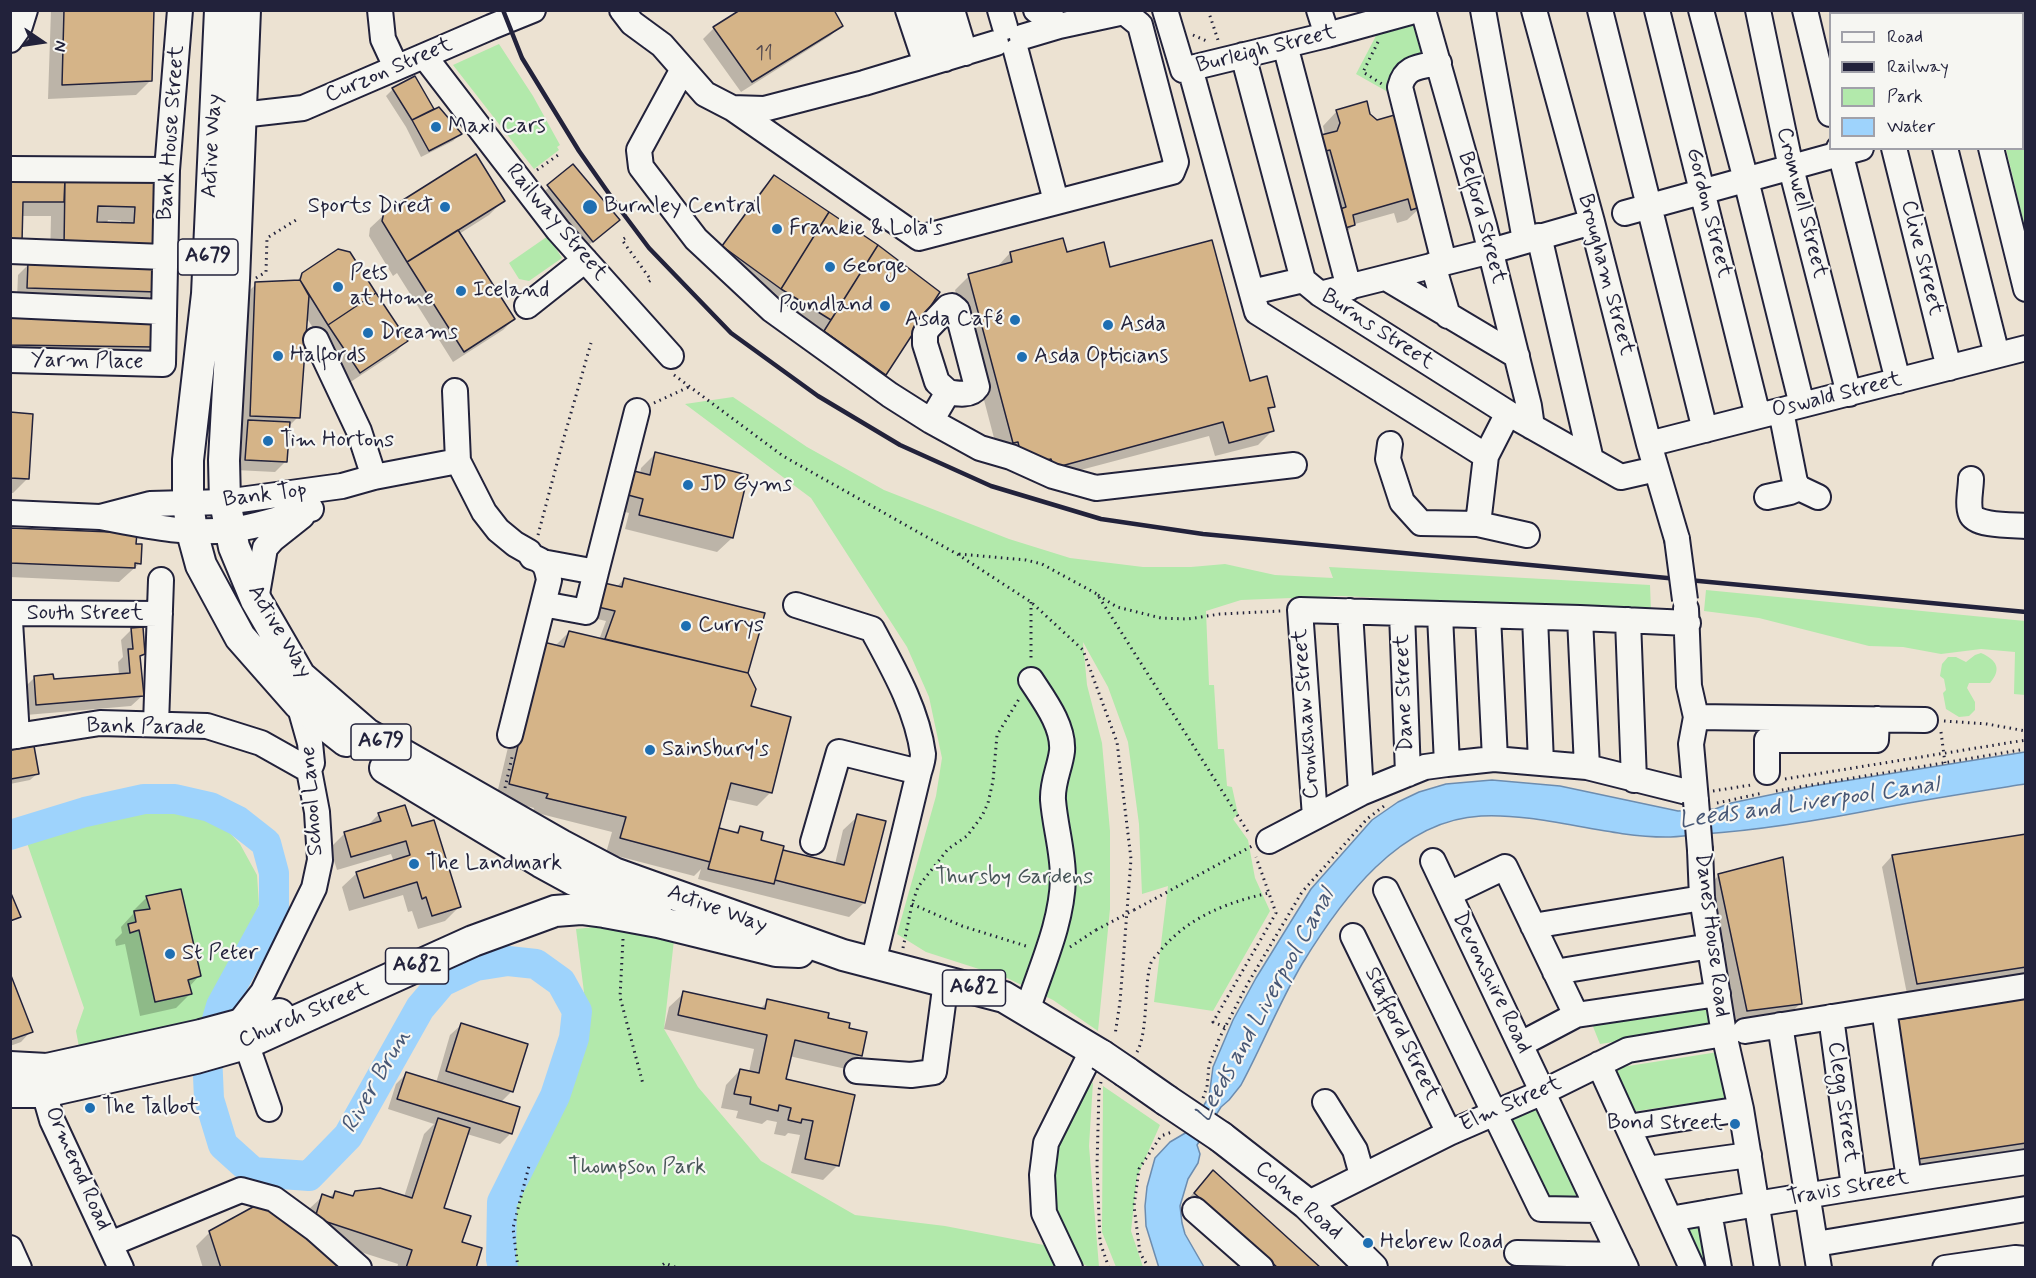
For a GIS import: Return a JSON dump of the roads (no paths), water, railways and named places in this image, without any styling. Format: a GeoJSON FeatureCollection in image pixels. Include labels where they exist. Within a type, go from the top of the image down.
{"type":"FeatureCollection","features":[{"type":"Feature","properties":{"kind":"main road","name":"Active Way"},"geometry":{"type":"LineString","coordinates":[[220,10],[207,294],[188,460],[209,517],[234,547],[256,600],[300,676],[367,734],[614,873],[843,955]]}},
{"type":"Feature","properties":{"kind":"main road","name":"Active Way"},"geometry":{"type":"LineString","coordinates":[[245,10],[224,460],[209,517],[201,565],[240,637],[299,704],[361,754],[541,862],[574,880],[621,898],[808,952]]}},
{"type":"Feature","properties":{"kind":"main road"},"geometry":{"type":"LineString","coordinates":[[555,911],[568,895],[574,880],[572,865],[561,845]]}},
{"type":"Feature","properties":{"kind":"main road","name":"Church Street"},"geometry":{"type":"LineString","coordinates":[[10,1092],[46,1080],[220,1040],[300,1009],[425,940],[485,918],[574,880],[600,873],[614,873]]}},
{"type":"Feature","properties":{"kind":"main road","name":"Church Street"},"geometry":{"type":"LineString","coordinates":[[220,1040],[555,911],[581,909],[624,916]]}},
{"type":"Feature","properties":{"kind":"main road","name":"Active Way"},"geometry":{"type":"LineString","coordinates":[[624,916],[776,951],[843,955]]}},
{"type":"Feature","properties":{"kind":"main road","name":"A682"},"geometry":{"type":"LineString","coordinates":[[843,955],[1004,997],[1107,1058]]}},
{"type":"Feature","properties":{"kind":"main road","name":"Colne Road"},"geometry":{"type":"LineString","coordinates":[[1107,1058],[1221,1137],[1307,1204],[1372,1268]]}},
{"type":"Feature","properties":{"kind":"main road","name":"Church Street"},"geometry":{"type":"LineString","coordinates":[[10,1067],[46,1080]]}},
{"type":"Feature","properties":{"kind":"street"},"geometry":{"type":"LineString","coordinates":[[10,40],[20,26],[25,10]]}},
{"type":"Feature","properties":{"kind":"street","name":"Bank House Street"},"geometry":{"type":"LineString","coordinates":[[163,364],[167,170],[180,10]]}},
{"type":"Feature","properties":{"kind":"street"},"geometry":{"type":"LineString","coordinates":[[380,10],[383,39],[396,67]]}},
{"type":"Feature","properties":{"kind":"street","name":"Curzon Street"},"geometry":{"type":"LineString","coordinates":[[241,115],[303,108],[533,10]]}},
{"type":"Feature","properties":{"kind":"street"},"geometry":{"type":"LineString","coordinates":[[622,10],[632,23],[662,45],[705,94],[732,108],[919,238],[1172,172],[1176,162],[1140,25],[1124,12],[984,44],[764,109],[732,108]]}},
{"type":"Feature","properties":{"kind":"street"},"geometry":{"type":"LineString","coordinates":[[908,10],[984,44]]}},
{"type":"Feature","properties":{"kind":"street"},"geometry":{"type":"LineString","coordinates":[[931,10],[984,44]]}},
{"type":"Feature","properties":{"kind":"street"},"geometry":{"type":"LineString","coordinates":[[952,10],[984,44]]}},
{"type":"Feature","properties":{"kind":"street"},"geometry":{"type":"LineString","coordinates":[[966,10],[1056,201]]}},
{"type":"Feature","properties":{"kind":"street"},"geometry":{"type":"LineString","coordinates":[[1036,10],[1042,14],[1051,10]]}},
{"type":"Feature","properties":{"kind":"street"},"geometry":{"type":"LineString","coordinates":[[1165,10],[1186,69],[1257,312],[1486,456]]}},
{"type":"Feature","properties":{"kind":"street"},"geometry":{"type":"LineString","coordinates":[[1319,10],[1327,35]]}},
{"type":"Feature","properties":{"kind":"street","name":"Burleigh Street"},"geometry":{"type":"LineString","coordinates":[[1186,69],[1327,35],[1379,16],[1419,10]]}},
{"type":"Feature","properties":{"kind":"street","name":"Belford Street"},"geometry":{"type":"LineString","coordinates":[[1423,10],[1491,251],[1530,406],[1532,427]]}},
{"type":"Feature","properties":{"kind":"street"},"geometry":{"type":"LineString","coordinates":[[1483,10],[1532,238],[1591,460]]}},
{"type":"Feature","properties":{"kind":"street","name":"Brougham Street"},"geometry":{"type":"LineString","coordinates":[[1534,10],[1649,444],[1677,539],[1686,612]]}},
{"type":"Feature","properties":{"kind":"street"},"geometry":{"type":"LineString","coordinates":[[1600,10],[1705,430]]}},
{"type":"Feature","properties":{"kind":"street","name":"Gordon Street"},"geometry":{"type":"LineString","coordinates":[[1657,10],[1703,193],[1781,411]]}},
{"type":"Feature","properties":{"kind":"street"},"geometry":{"type":"LineString","coordinates":[[1701,10],[1746,180],[1781,411],[1795,482],[1808,492],[1790,492],[1767,497]]}},
{"type":"Feature","properties":{"kind":"street","name":"Cromwell Street"},"geometry":{"type":"LineString","coordinates":[[1758,10],[1791,168],[1848,394]]}},
{"type":"Feature","properties":{"kind":"street"},"geometry":{"type":"LineString","coordinates":[[1804,10],[1829,110]]}},
{"type":"Feature","properties":{"kind":"street"},"geometry":{"type":"LineString","coordinates":[[1285,45],[1349,288]]}},
{"type":"Feature","properties":{"kind":"street","name":"Railway Street"},"geometry":{"type":"LineString","coordinates":[[425,57],[558,230],[669,363]]}},
{"type":"Feature","properties":{"kind":"street","name":"Burns Street"},"geometry":{"type":"LineString","coordinates":[[1234,57],[1312,287],[1508,413],[1621,477],[1656,469]]}},
{"type":"Feature","properties":{"kind":"street"},"geometry":{"type":"LineString","coordinates":[[1438,63],[1411,69],[1403,76],[1400,87],[1439,264],[1448,316]]}},
{"type":"Feature","properties":{"kind":"street"},"geometry":{"type":"LineString","coordinates":[[683,69],[639,150],[641,167],[696,239],[771,310],[931,421],[980,448],[1053,476],[1096,488],[1294,465]]}},
{"type":"Feature","properties":{"kind":"street"},"geometry":{"type":"LineString","coordinates":[[1625,213],[1703,193],[1847,150],[1898,381]]}},
{"type":"Feature","properties":{"kind":"street","name":"Clive Street"},"geometry":{"type":"LineString","coordinates":[[1894,150],[1949,368]]}},
{"type":"Feature","properties":{"kind":"street"},"geometry":{"type":"LineString","coordinates":[[1946,150],[1997,355]]}},
{"type":"Feature","properties":{"kind":"street"},"geometry":{"type":"LineString","coordinates":[[1991,150],[2025,289]]}},
{"type":"Feature","properties":{"kind":"street"},"geometry":{"type":"LineString","coordinates":[[10,169],[167,170]]}},
{"type":"Feature","properties":{"kind":"street"},"geometry":{"type":"LineString","coordinates":[[1252,292],[1312,287],[1349,288],[1592,222]]}},
{"type":"Feature","properties":{"kind":"street"},"geometry":{"type":"LineString","coordinates":[[10,251],[164,257]]}},
{"type":"Feature","properties":{"kind":"street"},"geometry":{"type":"LineString","coordinates":[[527,306],[585,260]]}},
{"type":"Feature","properties":{"kind":"street"},"geometry":{"type":"LineString","coordinates":[[1386,278],[1517,356]]}},
{"type":"Feature","properties":{"kind":"street"},"geometry":{"type":"LineString","coordinates":[[10,305],[163,312]]}},
{"type":"Feature","properties":{"kind":"street"},"geometry":{"type":"LineString","coordinates":[[316,340],[359,431],[374,477]]}},
{"type":"Feature","properties":{"kind":"street","name":"Oswald Street"},"geometry":{"type":"LineString","coordinates":[[1649,444],[2025,348]]}},
{"type":"Feature","properties":{"kind":"street","name":"Yarm Place"},"geometry":{"type":"LineString","coordinates":[[10,360],[163,364]]}},
{"type":"Feature","properties":{"kind":"street"},"geometry":{"type":"LineString","coordinates":[[455,391],[458,461],[484,512],[498,530],[529,552],[532,557],[540,559],[546,567],[549,580],[510,735]]}},
{"type":"Feature","properties":{"kind":"street"},"geometry":{"type":"LineString","coordinates":[[931,421],[948,392]]}},
{"type":"Feature","properties":{"kind":"street"},"geometry":{"type":"LineString","coordinates":[[543,603],[586,612],[637,411]]}},
{"type":"Feature","properties":{"kind":"street"},"geometry":{"type":"LineString","coordinates":[[1478,524],[1486,456],[1508,413]]}},
{"type":"Feature","properties":{"kind":"street"},"geometry":{"type":"LineString","coordinates":[[1390,444],[1388,459],[1402,502],[1421,523],[1478,524],[1527,535]]}},
{"type":"Feature","properties":{"kind":"street","name":"Bank Top"},"geometry":{"type":"LineString","coordinates":[[209,517],[374,477],[458,461]]}},
{"type":"Feature","properties":{"kind":"street"},"geometry":{"type":"LineString","coordinates":[[1971,479],[1970,508],[1974,519],[1981,522],[2025,526]]}},
{"type":"Feature","properties":{"kind":"street","name":"Bank Top"},"geometry":{"type":"LineString","coordinates":[[256,600],[265,548],[273,539],[342,486]]}},
{"type":"Feature","properties":{"kind":"street","name":"Bank Top"},"geometry":{"type":"LineString","coordinates":[[209,517],[311,509]]}},
{"type":"Feature","properties":{"kind":"street"},"geometry":{"type":"LineString","coordinates":[[10,513],[100,517],[149,527],[209,517]]}},
{"type":"Feature","properties":{"kind":"street"},"geometry":{"type":"LineString","coordinates":[[542,562],[596,572]]}},
{"type":"Feature","properties":{"kind":"street"},"geometry":{"type":"LineString","coordinates":[[156,724],[161,580]]}},
{"type":"Feature","properties":{"kind":"street"},"geometry":{"type":"LineString","coordinates":[[796,604],[872,629],[903,690],[914,720],[923,756],[886,966]]}},
{"type":"Feature","properties":{"kind":"street","name":"Cronkshaw Street"},"geometry":{"type":"LineString","coordinates":[[1315,818],[1300,610],[1350,611]]}},
{"type":"Feature","properties":{"kind":"street"},"geometry":{"type":"LineString","coordinates":[[1361,793],[1350,611],[1628,620],[1686,612]]}},
{"type":"Feature","properties":{"kind":"street","name":"Danes House Road"},"geometry":{"type":"LineString","coordinates":[[1686,612],[1689,686],[1696,717],[1691,744],[1704,797],[1700,850],[1702,898],[1718,994],[1735,1032],[1741,1109],[1767,1268]]}},
{"type":"Feature","properties":{"kind":"street","name":"South Street"},"geometry":{"type":"LineString","coordinates":[[10,613],[160,614]]}},
{"type":"Feature","properties":{"kind":"street","name":"Dane Street"},"geometry":{"type":"LineString","coordinates":[[1402,613],[1408,774]]}},
{"type":"Feature","properties":{"kind":"street"},"geometry":{"type":"LineString","coordinates":[[1440,615],[1447,764]]}},
{"type":"Feature","properties":{"kind":"street"},"geometry":{"type":"LineString","coordinates":[[1488,616],[1495,759]]}},
{"type":"Feature","properties":{"kind":"street"},"geometry":{"type":"LineString","coordinates":[[1535,617],[1541,763]]}},
{"type":"Feature","properties":{"kind":"street"},"geometry":{"type":"LineString","coordinates":[[1580,618],[1587,767]]}},
{"type":"Feature","properties":{"kind":"street"},"geometry":{"type":"LineString","coordinates":[[1628,620],[1634,780]]}},
{"type":"Feature","properties":{"kind":"street"},"geometry":{"type":"LineString","coordinates":[[10,621],[14,736]]}},
{"type":"Feature","properties":{"kind":"street"},"geometry":{"type":"LineString","coordinates":[[1027,1011],[1052,938],[1062,898],[1063,877],[1062,855],[1053,801],[1053,782],[1062,747],[1055,717],[1031,680]]}},
{"type":"Feature","properties":{"kind":"street","name":"School Lane"},"geometry":{"type":"LineString","coordinates":[[220,1040],[263,992],[314,888],[320,860],[317,812],[309,770],[312,763],[310,743],[299,704]]}},
{"type":"Feature","properties":{"kind":"street"},"geometry":{"type":"LineString","coordinates":[[1696,717],[1932,720]]}},
{"type":"Feature","properties":{"kind":"street"},"geometry":{"type":"LineString","coordinates":[[1767,779],[1767,740],[1876,740],[1877,719]]}},
{"type":"Feature","properties":{"kind":"street","name":"Bank Parade"},"geometry":{"type":"LineString","coordinates":[[14,736],[100,723],[207,726],[261,743],[309,770]]}},
{"type":"Feature","properties":{"kind":"street"},"geometry":{"type":"LineString","coordinates":[[813,842],[839,752],[919,772]]}},
{"type":"Feature","properties":{"kind":"street"},"geometry":{"type":"LineString","coordinates":[[1259,842],[1315,818],[1361,793],[1425,767],[1495,759],[1587,767],[1704,797]]}},
{"type":"Feature","properties":{"kind":"street","name":"Devonshire Road"},"geometry":{"type":"LineString","coordinates":[[1433,861],[1623,1262]]}},
{"type":"Feature","properties":{"kind":"street"},"geometry":{"type":"LineString","coordinates":[[1449,894],[1505,867],[1576,1015]]}},
{"type":"Feature","properties":{"kind":"street"},"geometry":{"type":"LineString","coordinates":[[1386,890],[1541,1209],[1598,1210]]}},
{"type":"Feature","properties":{"kind":"street"},"geometry":{"type":"LineString","coordinates":[[1533,926],[1702,898]]}},
{"type":"Feature","properties":{"kind":"street","name":"Stafford Street"},"geometry":{"type":"LineString","coordinates":[[1353,936],[1449,1133]]}},
{"type":"Feature","properties":{"kind":"street"},"geometry":{"type":"LineString","coordinates":[[1555,972],[1710,946]]}},
{"type":"Feature","properties":{"kind":"street"},"geometry":{"type":"LineString","coordinates":[[857,1071],[911,1075],[934,1072],[946,981]]}},
{"type":"Feature","properties":{"kind":"street","name":"Elm Street"},"geometry":{"type":"LineString","coordinates":[[1307,1204],[1449,1133],[1543,1092],[1628,1050],[2025,986]]}},
{"type":"Feature","properties":{"kind":"street"},"geometry":{"type":"LineString","coordinates":[[1521,1044],[1576,1015],[1718,994]]}},
{"type":"Feature","properties":{"kind":"street"},"geometry":{"type":"LineString","coordinates":[[1884,1009],[1909,1179]]}},
{"type":"Feature","properties":{"kind":"street","name":"Clegg Street"},"geometry":{"type":"LineString","coordinates":[[1831,1017],[1854,1187]]}},
{"type":"Feature","properties":{"kind":"street"},"geometry":{"type":"LineString","coordinates":[[1780,1025],[1817,1256],[2025,1209]]}},
{"type":"Feature","properties":{"kind":"street"},"geometry":{"type":"LineString","coordinates":[[220,1040],[269,1109]]}},
{"type":"Feature","properties":{"kind":"street"},"geometry":{"type":"LineString","coordinates":[[1071,1265],[1044,1213],[1042,1175],[1046,1143],[1107,1058]]}},
{"type":"Feature","properties":{"kind":"street"},"geometry":{"type":"LineString","coordinates":[[1599,1064],[1692,1268]]}},
{"type":"Feature","properties":{"kind":"street","name":"Ormerod Road"},"geometry":{"type":"LineString","coordinates":[[46,1080],[52,1120],[121,1268]]}},
{"type":"Feature","properties":{"kind":"street"},"geometry":{"type":"LineString","coordinates":[[1325,1102],[1355,1150],[1362,1175]]}},
{"type":"Feature","properties":{"kind":"street"},"geometry":{"type":"LineString","coordinates":[[1628,1127],[1741,1109]]}},
{"type":"Feature","properties":{"kind":"street"},"geometry":{"type":"LineString","coordinates":[[1647,1169],[1749,1155]]}},
{"type":"Feature","properties":{"kind":"street","name":"Travis Street"},"geometry":{"type":"LineString","coordinates":[[1670,1219],[1854,1187],[2025,1162]]}},
{"type":"Feature","properties":{"kind":"street"},"geometry":{"type":"LineString","coordinates":[[110,1244],[241,1190],[274,1199],[315,1229],[359,1268]]}},
{"type":"Feature","properties":{"kind":"street"},"geometry":{"type":"LineString","coordinates":[[1195,1210],[1261,1268]]}},
{"type":"Feature","properties":{"kind":"street"},"geometry":{"type":"LineString","coordinates":[[1709,1212],[1719,1268]]}},
{"type":"Feature","properties":{"kind":"street"},"geometry":{"type":"LineString","coordinates":[[10,1248],[19,1268]]}},
{"type":"Feature","properties":{"kind":"street"},"geometry":{"type":"LineString","coordinates":[[1517,1253],[1623,1262]]}},
{"type":"Feature","properties":{"kind":"street"},"geometry":{"type":"LineString","coordinates":[[1956,1267],[2015,1258],[2025,1259]]}},
{"type":"Feature","properties":{"kind":"water","name":"Leeds and Liverpool Canal"},"geometry":{"type":"Polygon","coordinates":[[[2025,752],[2025,784],[1773,827],[1666,837],[1620,833],[1527,818],[1481,816],[1451,821],[1424,832],[1399,848],[1375,868],[1335,914],[1302,964],[1241,1085],[1221,1107],[1197,1145],[1200,1154],[1198,1163],[1188,1179],[1180,1206],[1185,1234],[1204,1267],[1159,1268],[1146,1226],[1145,1206],[1147,1187],[1155,1158],[1170,1142],[1187,1132],[1209,1097],[1213,1067],[1233,1020],[1311,889],[1372,820],[1398,802],[1419,792],[1446,784],[1492,780],[1560,786],[1678,811],[1715,809],[1731,803],[1813,786],[2025,752]]]}},
{"type":"Feature","properties":{"kind":"waterway","name":"River Brun"},"geometry":{"type":"LineString","coordinates":[[10,835],[85,812],[144,799],[175,799],[210,807],[238,821],[266,843],[274,873],[274,909],[221,1006],[207,1053],[209,1099],[223,1145],[253,1172],[309,1176],[348,1136],[420,1008],[442,982],[476,966],[508,961],[536,964],[561,982],[577,1011],[574,1038],[555,1096],[502,1202],[501,1259],[503,1268]]}},
{"type":"Feature","properties":{"kind":"railway"},"geometry":{"type":"LineString","coordinates":[[503,10],[522,58],[579,151],[619,208],[649,248],[731,333],[818,396],[900,445],[991,486],[1101,519],[1203,534],[2026,612]]}},
{"type":"Feature","properties":{"kind":"place","name":"Maxi Cars"},"geometry":{"type":"Point","coordinates":[436,127]}},
{"type":"Feature","properties":{"kind":"place","name":"Sports Direct"},"geometry":{"type":"Point","coordinates":[445,207]}},
{"type":"Feature","properties":{"kind":"place","name":"Burnley Central"},"geometry":{"type":"Point","coordinates":[590,207]}},
{"type":"Feature","properties":{"kind":"place","name":"Frankie & Lola's"},"geometry":{"type":"Point","coordinates":[777,229]}},
{"type":"Feature","properties":{"kind":"place","name":"George"},"geometry":{"type":"Point","coordinates":[830,267]}},
{"type":"Feature","properties":{"kind":"place","name":"Pets at Home"},"geometry":{"type":"Point","coordinates":[338,287]}},
{"type":"Feature","properties":{"kind":"place","name":"Iceland"},"geometry":{"type":"Point","coordinates":[461,291]}},
{"type":"Feature","properties":{"kind":"place","name":"Poundland"},"geometry":{"type":"Point","coordinates":[885,306]}},
{"type":"Feature","properties":{"kind":"place","name":"Asda Café"},"geometry":{"type":"Point","coordinates":[1015,320]}},
{"type":"Feature","properties":{"kind":"place","name":"Asda"},"geometry":{"type":"Point","coordinates":[1108,325]}},
{"type":"Feature","properties":{"kind":"place","name":"Dreams"},"geometry":{"type":"Point","coordinates":[368,333]}},
{"type":"Feature","properties":{"kind":"place","name":"Halfords"},"geometry":{"type":"Point","coordinates":[278,356]}},
{"type":"Feature","properties":{"kind":"place","name":"Asda Opticians"},"geometry":{"type":"Point","coordinates":[1022,357]}},
{"type":"Feature","properties":{"kind":"place","name":"Tim Hortons"},"geometry":{"type":"Point","coordinates":[268,441]}},
{"type":"Feature","properties":{"kind":"place","name":"JD Gyms"},"geometry":{"type":"Point","coordinates":[688,485]}},
{"type":"Feature","properties":{"kind":"place","name":"Currys"},"geometry":{"type":"Point","coordinates":[686,626]}},
{"type":"Feature","properties":{"kind":"place","name":"Sainsbury's"},"geometry":{"type":"Point","coordinates":[650,750]}},
{"type":"Feature","properties":{"kind":"place","name":"The Landmark"},"geometry":{"type":"Point","coordinates":[414,864]}},
{"type":"Feature","properties":{"kind":"place","name":"St Peter"},"geometry":{"type":"Point","coordinates":[170,954]}},
{"type":"Feature","properties":{"kind":"place","name":"The Talbot"},"geometry":{"type":"Point","coordinates":[90,1108]}},
{"type":"Feature","properties":{"kind":"place","name":"Bond Street"},"geometry":{"type":"Point","coordinates":[1735,1124]}},
{"type":"Feature","properties":{"kind":"place","name":"Hebrew Road"},"geometry":{"type":"Point","coordinates":[1368,1243]}},
{"type":"Feature","properties":{"kind":"park label","name":"Thursby Gardens"},"geometry":{"type":"Point","coordinates":[1014,878]}},
{"type":"Feature","properties":{"kind":"park label","name":"Thompson Park"},"geometry":{"type":"Point","coordinates":[637,1168]}}]}
